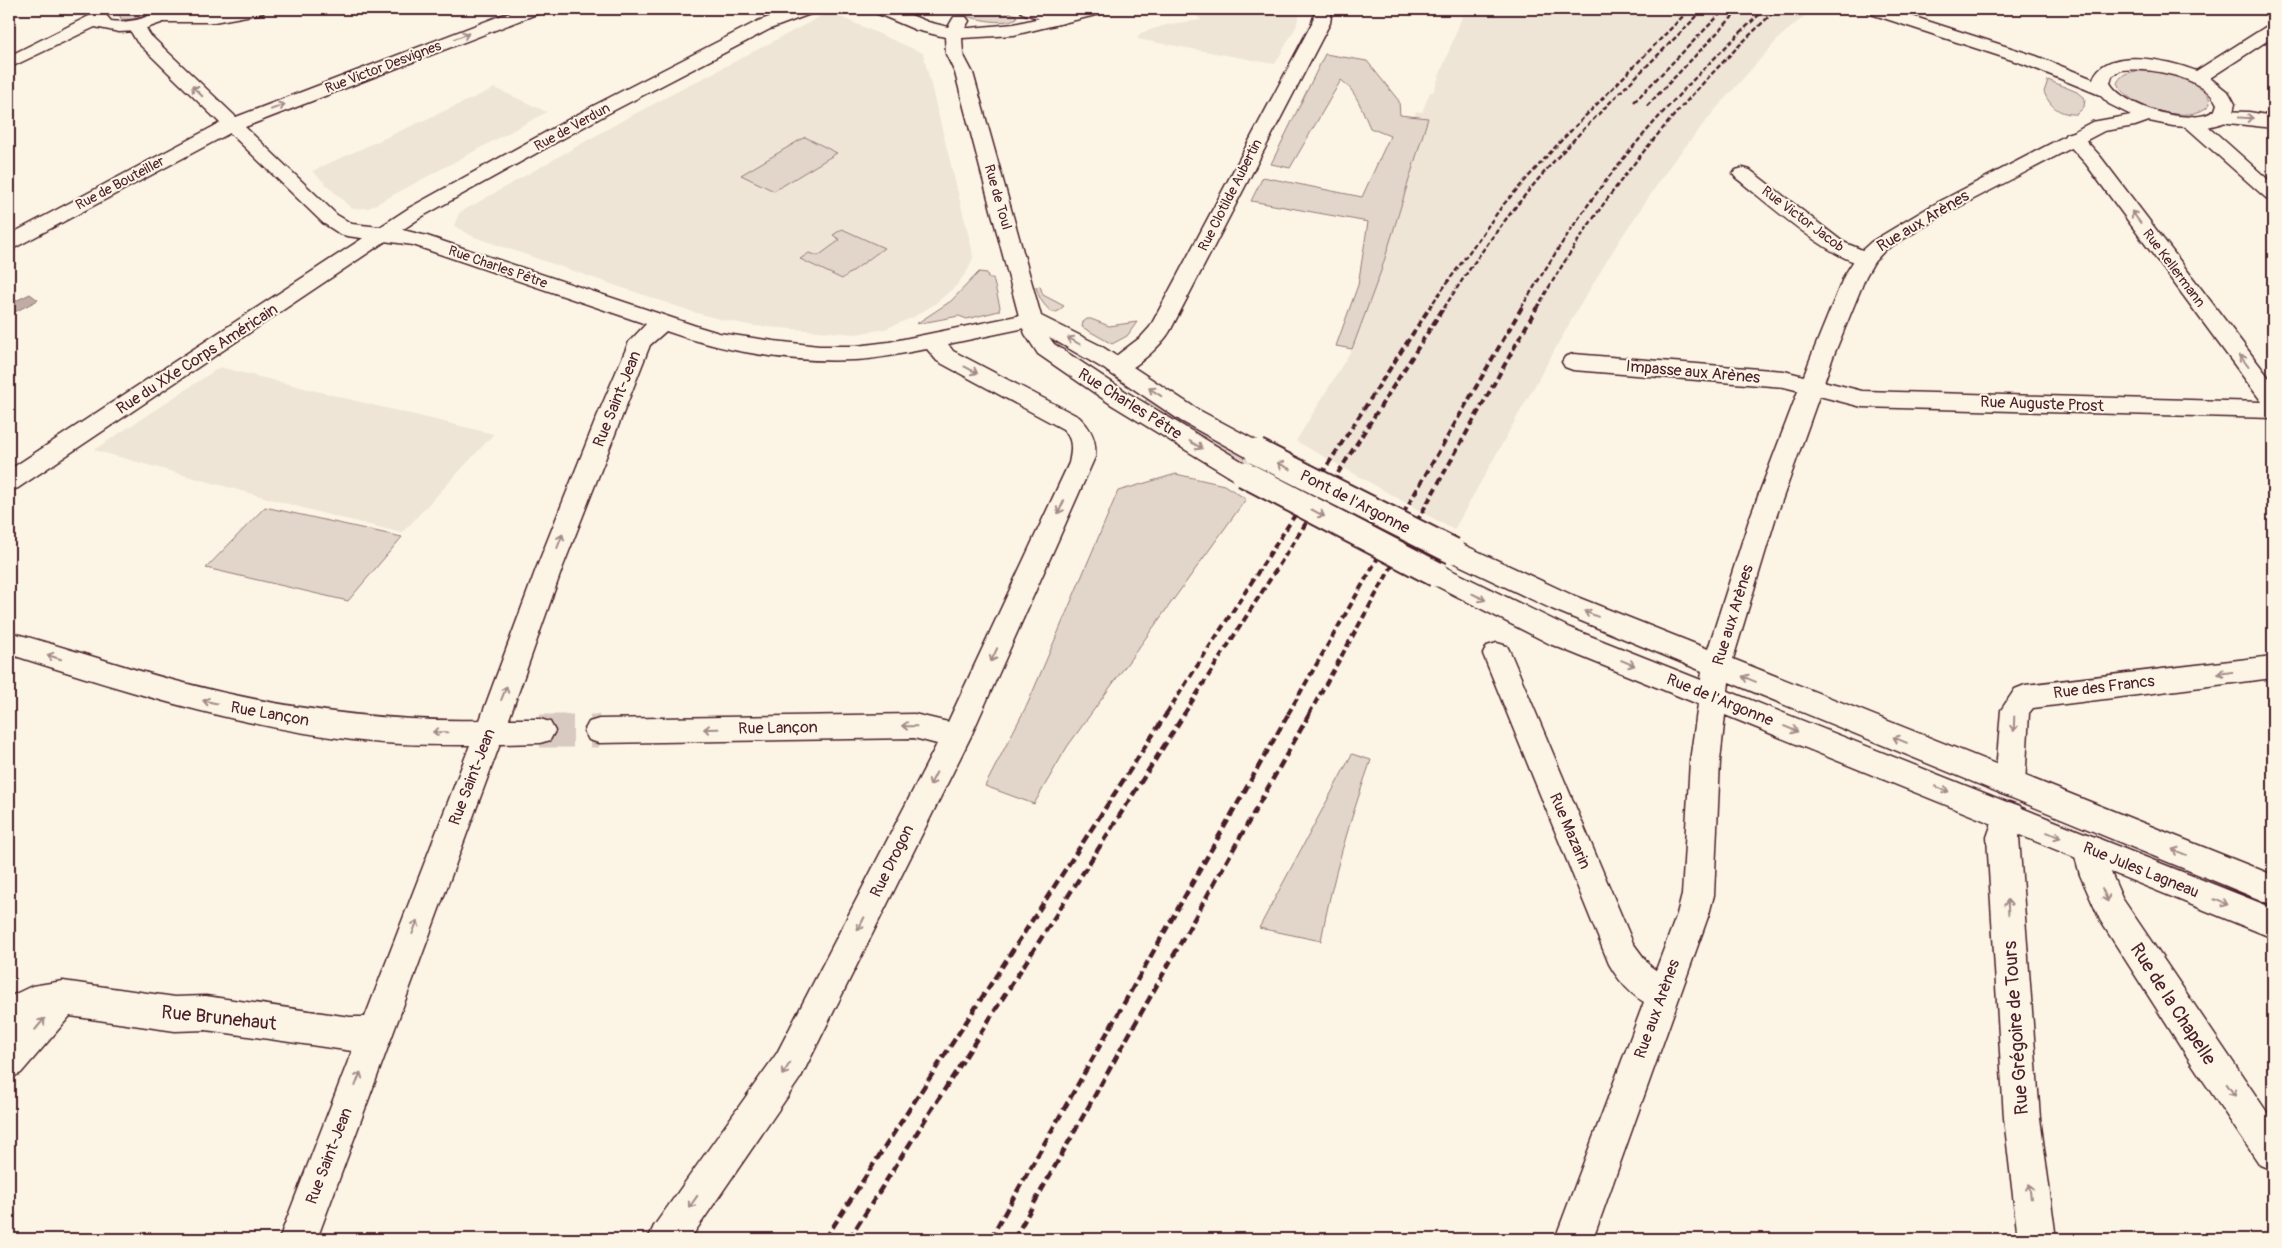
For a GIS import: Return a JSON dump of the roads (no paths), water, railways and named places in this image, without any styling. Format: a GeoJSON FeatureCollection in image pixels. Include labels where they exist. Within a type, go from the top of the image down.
{"type":"FeatureCollection","features":[{"type":"Feature","properties":{"kind":"street"},"geometry":{"type":"LineString","coordinates":[[189,9],[257,9]]}},
{"type":"Feature","properties":{"kind":"street"},"geometry":{"type":"LineString","coordinates":[[17,60],[106,18],[136,25],[165,13],[214,17],[252,9]]}},
{"type":"Feature","properties":{"kind":"street","name":"Rue Victor Desvignes"},"geometry":{"type":"LineString","coordinates":[[233,125],[534,9]]}},
{"type":"Feature","properties":{"kind":"street","name":"Rue de Verdun"},"geometry":{"type":"LineString","coordinates":[[764,25],[787,9]]}},
{"type":"Feature","properties":{"kind":"street","name":"Rue de Verdun"},"geometry":{"type":"LineString","coordinates":[[384,234],[416,212],[600,110],[764,25],[807,9]]}},
{"type":"Feature","properties":{"kind":"street"},"geometry":{"type":"LineString","coordinates":[[882,9],[928,28],[957,26],[1004,31],[1027,17],[1057,19],[1098,9]]}},
{"type":"Feature","properties":{"kind":"street","name":"Rue Clotilde Aubertin"},"geometry":{"type":"LineString","coordinates":[[1095,382],[1149,342],[1159,331],[1322,23],[1324,9]]}},
{"type":"Feature","properties":{"kind":"street"},"geometry":{"type":"LineString","coordinates":[[1874,9],[2030,60],[2147,115],[2162,119],[2192,122],[2218,118],[2249,118],[2273,122]]}},
{"type":"Feature","properties":{"kind":"street"},"geometry":{"type":"LineString","coordinates":[[933,12],[957,26]]}},
{"type":"Feature","properties":{"kind":"street","name":"Rue Charles Pêtre"},"geometry":{"type":"LineString","coordinates":[[136,25],[144,38],[233,125],[336,224],[347,230],[420,240],[661,323],[718,340],[819,353],[856,353],[935,340],[1031,320],[1048,327],[1116,367],[1192,416],[1257,452]]}},
{"type":"Feature","properties":{"kind":"street","name":"Rue de Toul"},"geometry":{"type":"LineString","coordinates":[[957,26],[953,46],[957,63],[964,73],[1031,320]]}},
{"type":"Feature","properties":{"kind":"street"},"geometry":{"type":"LineString","coordinates":[[964,73],[981,28]]}},
{"type":"Feature","properties":{"kind":"street"},"geometry":{"type":"LineString","coordinates":[[2198,78],[2273,30]]}},
{"type":"Feature","properties":{"kind":"street"},"geometry":{"type":"LineString","coordinates":[[2030,60],[2082,69],[2107,69],[2131,64],[2166,67],[2198,78],[2222,96],[2226,105],[2224,112],[2218,118]]}},
{"type":"Feature","properties":{"kind":"street"},"geometry":{"type":"LineString","coordinates":[[2107,69],[2101,75],[2100,83],[2112,97]]}},
{"type":"Feature","properties":{"kind":"street"},"geometry":{"type":"LineString","coordinates":[[2222,96],[2273,106]]}},
{"type":"Feature","properties":{"kind":"street","name":"Rue aux Arènes"},"geometry":{"type":"LineString","coordinates":[[2099,126],[2115,111],[2112,97]]}},
{"type":"Feature","properties":{"kind":"street","name":"Rue aux Arènes"},"geometry":{"type":"LineString","coordinates":[[1574,1239],[1693,914],[1698,895],[1706,761],[1717,666],[1762,520],[1853,280],[1865,259],[1878,246],[1938,210],[2099,126],[2134,120],[2147,115]]}},
{"type":"Feature","properties":{"kind":"street"},"geometry":{"type":"LineString","coordinates":[[2192,122],[2273,194]]}},
{"type":"Feature","properties":{"kind":"street","name":"Rue de Bouteiller"},"geometry":{"type":"LineString","coordinates":[[9,243],[233,125]]}},
{"type":"Feature","properties":{"kind":"street","name":"Rue Kellermann"},"geometry":{"type":"LineString","coordinates":[[2073,138],[2093,160],[2273,400]]}},
{"type":"Feature","properties":{"kind":"street","name":"Rue Victor Jacob"},"geometry":{"type":"LineString","coordinates":[[1743,174],[1836,246],[1865,259]]}},
{"type":"Feature","properties":{"kind":"street","name":"Rue du XXe Corps Américain"},"geometry":{"type":"LineString","coordinates":[[9,482],[384,234]]}},
{"type":"Feature","properties":{"kind":"street","name":"Rue Charles Pêtre"},"geometry":{"type":"LineString","coordinates":[[1031,320],[1036,334],[1046,349],[1095,382],[1244,474]]}},
{"type":"Feature","properties":{"kind":"street","name":"Rue Saint-Jean"},"geometry":{"type":"LineString","coordinates":[[298,1239],[513,671],[551,564],[635,352],[640,342],[661,323]]}},
{"type":"Feature","properties":{"kind":"street","name":"Rue Drogon"},"geometry":{"type":"LineString","coordinates":[[666,1239],[789,1065],[956,736],[1081,462],[1085,448],[1084,440],[1078,429],[1071,423],[945,356],[938,348],[935,340]]}},
{"type":"Feature","properties":{"kind":"street","name":"Impasse aux Arènes"},"geometry":{"type":"LineString","coordinates":[[1574,362],[1784,379],[1813,386]]}},
{"type":"Feature","properties":{"kind":"street","name":"Rue Auguste Prost"},"geometry":{"type":"LineString","coordinates":[[1813,386],[1862,399],[2273,410]]}},
{"type":"Feature","properties":{"kind":"street","name":"Pont de l'Argonne"},"geometry":{"type":"LineString","coordinates":[[1257,452],[1453,551]]}},
{"type":"Feature","properties":{"kind":"street","name":"Pont de l'Argonne"},"geometry":{"type":"LineString","coordinates":[[1244,474],[1436,574]]}},
{"type":"Feature","properties":{"kind":"street","name":"Rue de l'Argonne"},"geometry":{"type":"LineString","coordinates":[[1453,551],[1553,598],[1717,666],[2010,800]]}},
{"type":"Feature","properties":{"kind":"street","name":"Rue de l'Argonne"},"geometry":{"type":"LineString","coordinates":[[1436,574],[1560,636],[1713,698],[2010,800]]}},
{"type":"Feature","properties":{"kind":"street","name":"Rue Lançon"},"geometry":{"type":"LineString","coordinates":[[9,643],[197,700],[273,716],[387,731],[540,731]]}},
{"type":"Feature","properties":{"kind":"street","name":"Rue Mazarin"},"geometry":{"type":"LineString","coordinates":[[1497,654],[1621,953],[1630,970],[1643,984],[1662,995]]}},
{"type":"Feature","properties":{"kind":"street","name":"Rue des Francs"},"geometry":{"type":"LineString","coordinates":[[2010,800],[2015,710],[2025,697],[2273,667]]}},
{"type":"Feature","properties":{"kind":"street","name":"Rue Lançon"},"geometry":{"type":"LineString","coordinates":[[599,731],[914,726],[956,736]]}},
{"type":"Feature","properties":{"kind":"street","name":"Rue Jules Lagneau"},"geometry":{"type":"LineString","coordinates":[[2010,800],[2089,849],[2273,923]]}},
{"type":"Feature","properties":{"kind":"street","name":"Rue Jules Lagneau"},"geometry":{"type":"LineString","coordinates":[[2010,800],[2273,890]]}},
{"type":"Feature","properties":{"kind":"street","name":"Rue Grégoire de Tours"},"geometry":{"type":"LineString","coordinates":[[2010,800],[2004,837],[2015,1033],[2022,1118],[2037,1239]]}},
{"type":"Feature","properties":{"kind":"street","name":"Rue de la Chapelle"},"geometry":{"type":"LineString","coordinates":[[2089,849],[2096,875],[2111,910],[2202,1049],[2273,1152]]}},
{"type":"Feature","properties":{"kind":"street"},"geometry":{"type":"LineString","coordinates":[[9,1061],[63,998]]}},
{"type":"Feature","properties":{"kind":"street","name":"Rue Brunehaut"},"geometry":{"type":"LineString","coordinates":[[9,1016],[32,1003],[63,998],[175,1014],[206,1012],[350,1034],[375,1034]]}},
{"type":"Feature","properties":{"kind":"tunnel"},"geometry":{"type":"LineString","coordinates":[[540,731],[599,731]]}},
{"type":"Feature","properties":{"kind":"railway"},"geometry":{"type":"LineString","coordinates":[[1429,308],[1503,205],[1558,144],[1690,9]]}},
{"type":"Feature","properties":{"kind":"railway"},"geometry":{"type":"LineString","coordinates":[[1444,308],[1496,232],[1540,177],[1591,122],[1704,9]]}},
{"type":"Feature","properties":{"kind":"railway"},"geometry":{"type":"LineString","coordinates":[[1634,102],[1725,9]]}},
{"type":"Feature","properties":{"kind":"railway"},"geometry":{"type":"LineString","coordinates":[[1647,106],[1740,9]]}},
{"type":"Feature","properties":{"kind":"railway"},"geometry":{"type":"LineString","coordinates":[[1521,308],[1583,213],[1623,159],[1682,92],[1765,9]]}},
{"type":"Feature","properties":{"kind":"railway"},"geometry":{"type":"LineString","coordinates":[[1537,308],[1588,226],[1645,150],[1709,77],[1777,9]]}},
{"type":"Feature","properties":{"kind":"railway"},"geometry":{"type":"LineString","coordinates":[[1166,714],[1430,307]]}},
{"type":"Feature","properties":{"kind":"railway"},"geometry":{"type":"LineString","coordinates":[[1184,714],[1444,307]]}},
{"type":"Feature","properties":{"kind":"railway"},"geometry":{"type":"LineString","coordinates":[[1288,714],[1522,307]]}},
{"type":"Feature","properties":{"kind":"railway"},"geometry":{"type":"LineString","coordinates":[[1309,714],[1537,307]]}},
{"type":"Feature","properties":{"kind":"railway"},"geometry":{"type":"LineString","coordinates":[[825,1239],[1167,713]]}},
{"type":"Feature","properties":{"kind":"railway"},"geometry":{"type":"LineString","coordinates":[[849,1239],[1185,713]]}},
{"type":"Feature","properties":{"kind":"railway"},"geometry":{"type":"LineString","coordinates":[[990,1239],[1289,713]]}},
{"type":"Feature","properties":{"kind":"railway"},"geometry":{"type":"LineString","coordinates":[[1014,1239],[1310,713]]}}]}
